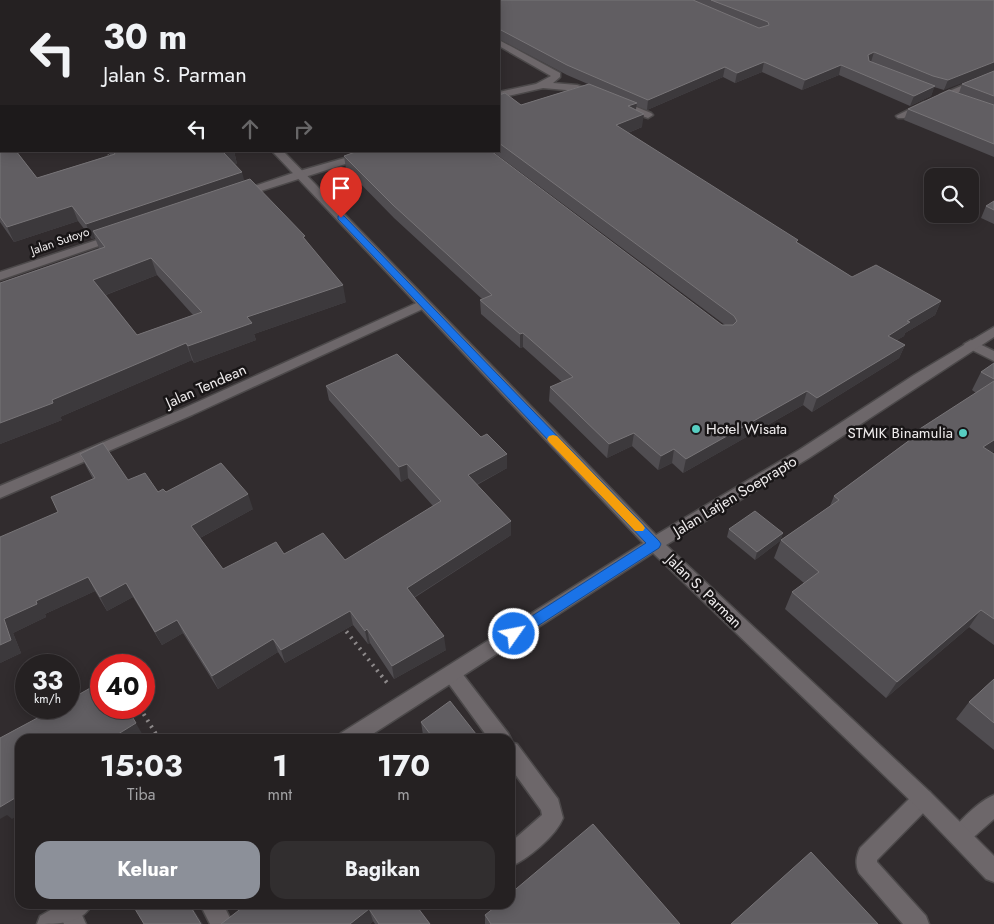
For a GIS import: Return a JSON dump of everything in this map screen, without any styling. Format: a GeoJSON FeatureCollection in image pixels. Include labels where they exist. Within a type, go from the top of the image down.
{"type":"FeatureCollection","features":[{"type":"Feature","properties":{"kind":"street"},"geometry":{"type":"LineString","coordinates":[[500,44],[556,73],[556,78],[541,85],[500,95]]}},
{"type":"Feature","properties":{"kind":"street"},"geometry":{"type":"LineString","coordinates":[[901,116],[942,94],[994,75]]}},
{"type":"Feature","properties":{"kind":"street"},"geometry":{"type":"LineString","coordinates":[[541,85],[590,90],[648,115]]}},
{"type":"Feature","properties":{"kind":"street"},"geometry":{"type":"LineString","coordinates":[[942,94],[994,113]]}},
{"type":"Feature","properties":{"kind":"street","name":"Jalan S. Parman"},"geometry":{"type":"LineString","coordinates":[[278,152],[654,544],[923,799],[994,871]]}},
{"type":"Feature","properties":{"kind":"street"},"geometry":{"type":"LineString","coordinates":[[234,196],[300,174],[377,152]]}},
{"type":"Feature","properties":{"kind":"street","name":"Jalan Sutoyo"},"geometry":{"type":"LineString","coordinates":[[0,276],[122,234]]}},
{"type":"Feature","properties":{"kind":"street","name":"Jalan Tendean"},"geometry":{"type":"LineString","coordinates":[[0,492],[187,412],[423,304]]}},
{"type":"Feature","properties":{"kind":"street","name":"Jalan Latjen Soeprapto"},"geometry":{"type":"LineString","coordinates":[[356,734],[654,544],[804,454],[971,344],[994,331]]}},
{"type":"Feature","properties":{"kind":"street"},"geometry":{"type":"LineString","coordinates":[[971,344],[994,357]]}},
{"type":"Feature","properties":{"kind":"street"},"geometry":{"type":"LineString","coordinates":[[452,674],[496,734]]}},
{"type":"Feature","properties":{"kind":"street"},"geometry":{"type":"LineString","coordinates":[[515,759],[551,806],[553,818],[544,829],[515,852]]}},
{"type":"Feature","properties":{"kind":"street"},"geometry":{"type":"LineString","coordinates":[[918,924],[866,866],[867,855],[923,799]]}},
{"type":"Feature","properties":{"kind":"street"},"geometry":{"type":"LineString","coordinates":[[960,836],[994,805]]}},
{"type":"Feature","properties":{"kind":"street"},"geometry":{"type":"LineString","coordinates":[[214,909],[222,924]]}},
{"type":"Feature","properties":{"kind":"street"},"geometry":{"type":"LineString","coordinates":[[48,924],[75,913]]}},
{"type":"Feature","properties":{"kind":"path"},"geometry":{"type":"LineString","coordinates":[[337,619],[403,704]]}},
{"type":"Feature","properties":{"kind":"path"},"geometry":{"type":"LineString","coordinates":[[147,719],[156,734]]}},
{"type":"Feature","properties":{"kind":"building"},"geometry":{"type":"Polygon","coordinates":[[[500,0],[693,0],[759,28],[769,25],[768,22],[711,0],[994,0],[994,62],[948,80],[933,76],[874,52],[868,55],[869,61],[935,86],[914,96],[841,65],[805,80],[764,62],[737,73],[725,67],[648,100],[567,65],[500,30],[500,0]]]}},
{"type":"Feature","properties":{"kind":"building"},"geometry":{"type":"Polygon","coordinates":[[[994,71],[994,96],[962,84],[994,71]]]}},
{"type":"Feature","properties":{"kind":"building"},"geometry":{"type":"Polygon","coordinates":[[[589,84],[637,103],[628,106],[644,114],[616,125],[798,240],[796,242],[852,277],[876,265],[941,301],[907,321],[910,322],[888,336],[905,345],[817,398],[807,391],[686,459],[674,449],[661,456],[634,433],[609,444],[550,387],[573,377],[523,333],[520,334],[480,300],[492,295],[393,205],[344,156],[355,152],[492,152],[722,325],[733,325],[737,321],[734,316],[500,144],[500,95],[505,93],[521,105],[589,84]]]}},
{"type":"Feature","properties":{"kind":"building"},"geometry":{"type":"Polygon","coordinates":[[[949,90],[994,105],[994,144],[908,109],[949,90]]]}},
{"type":"Feature","properties":{"kind":"building"},"geometry":{"type":"Polygon","coordinates":[[[0,152],[17,152],[37,178],[115,154],[114,152],[223,152],[242,172],[86,224],[72,206],[7,227],[0,217],[0,152]]]}},
{"type":"Feature","properties":{"kind":"building"},"geometry":{"type":"Polygon","coordinates":[[[250,179],[305,236],[303,237],[343,285],[247,317],[252,323],[188,346],[186,343],[52,400],[53,403],[0,423],[0,283],[105,247],[93,231],[250,179]],[[151,258],[93,280],[137,335],[202,312],[151,258]]]}},
{"type":"Feature","properties":{"kind":"building"},"geometry":{"type":"Polygon","coordinates":[[[994,201],[994,210],[986,206],[994,201]]]}},
{"type":"Feature","properties":{"kind":"building"},"geometry":{"type":"Polygon","coordinates":[[[397,354],[481,437],[487,434],[507,454],[468,475],[511,521],[407,588],[444,636],[392,666],[367,629],[365,631],[350,611],[281,650],[273,639],[212,676],[177,620],[155,632],[126,583],[100,597],[88,577],[36,601],[37,604],[4,619],[11,640],[0,645],[0,537],[58,512],[51,497],[95,478],[80,454],[103,443],[128,480],[145,473],[158,492],[163,489],[166,492],[221,463],[248,494],[191,526],[223,569],[276,542],[284,554],[323,533],[345,560],[441,501],[407,464],[399,467],[326,386],[397,354]]]}},
{"type":"Feature","properties":{"kind":"building"},"geometry":{"type":"Polygon","coordinates":[[[994,363],[994,379],[981,372],[994,363]]]}},
{"type":"Feature","properties":{"kind":"building"},"geometry":{"type":"Polygon","coordinates":[[[994,381],[994,440],[983,447],[994,454],[994,619],[981,610],[897,682],[792,592],[819,572],[781,540],[839,500],[834,496],[918,434],[915,432],[994,381]]]}},
{"type":"Feature","properties":{"kind":"building"},"geometry":{"type":"Polygon","coordinates":[[[755,511],[783,533],[757,552],[729,529],[755,511]]]}},
{"type":"Feature","properties":{"kind":"building"},"geometry":{"type":"Polygon","coordinates":[[[994,679],[994,723],[969,702],[994,679]]]}},
{"type":"Feature","properties":{"kind":"building"},"geometry":{"type":"Polygon","coordinates":[[[90,688],[90,719],[134,719],[136,723],[118,734],[15,734],[15,798],[0,807],[0,738],[35,719],[80,719],[80,694],[90,688]]]}},
{"type":"Feature","properties":{"kind":"building"},"geometry":{"type":"Polygon","coordinates":[[[450,701],[476,734],[430,734],[421,722],[450,701]]]}},
{"type":"Feature","properties":{"kind":"building"},"geometry":{"type":"Polygon","coordinates":[[[593,824],[680,924],[491,924],[485,915],[493,909],[515,909],[515,890],[593,824]]]}},
{"type":"Feature","properties":{"kind":"building"},"geometry":{"type":"Polygon","coordinates":[[[811,852],[878,924],[731,924],[811,852]]]}},
{"type":"Feature","properties":{"kind":"building"},"geometry":{"type":"Polygon","coordinates":[[[135,909],[192,909],[201,924],[144,924],[135,909]]]}},
{"type":"Feature","properties":{"kind":"building"},"geometry":{"type":"Polygon","coordinates":[[[240,909],[369,909],[350,924],[221,924],[240,909]]]}},
{"type":"Feature","properties":{"kind":"building"},"geometry":{"type":"Polygon","coordinates":[[[369,909],[419,909],[430,924],[379,924],[369,909]]]}},
{"type":"Feature","properties":{"kind":"slow traffic"},"geometry":{"type":"LineString","coordinates":[[553,439],[639,528]]}},
{"type":"Feature","properties":{"kind":"place","name":"Hotel Wisata"},"geometry":{"type":"Point","coordinates":[696,429]}},
{"type":"Feature","properties":{"kind":"place","name":"STMIK Binamulia"},"geometry":{"type":"Point","coordinates":[963,433]}},
{"type":"Feature","properties":{"kind":"route"},"geometry":{"type":"LineString","coordinates":[[341,218],[654,544],[514,634]]}}]}
